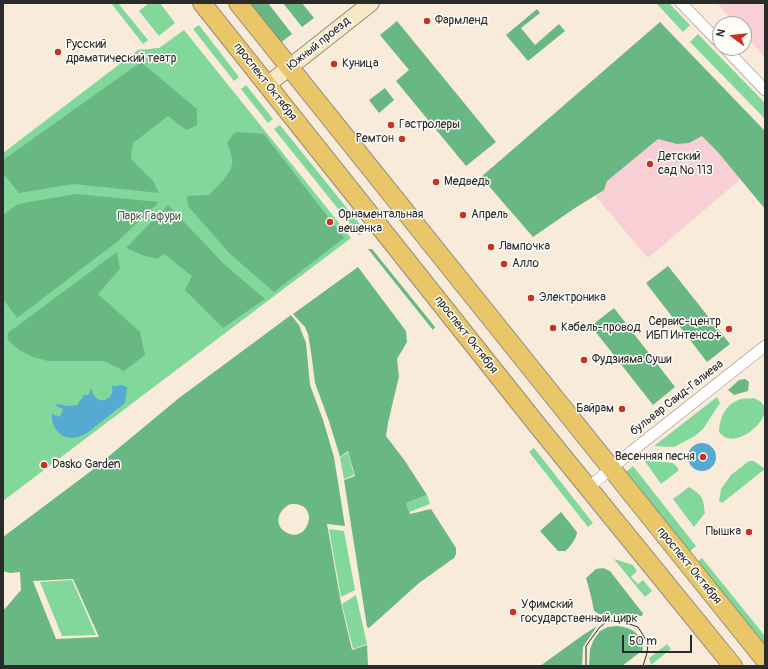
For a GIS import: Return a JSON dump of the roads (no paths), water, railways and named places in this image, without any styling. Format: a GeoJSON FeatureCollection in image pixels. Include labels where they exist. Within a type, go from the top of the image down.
{"type":"FeatureCollection","features":[{"type":"Feature","properties":{"kind":"main road","name":"проспект Октября"},"geometry":{"type":"LineString","coordinates":[[202,3],[588,488],[733,666]]}},
{"type":"Feature","properties":{"kind":"main road","name":"проспект Октября"},"geometry":{"type":"LineString","coordinates":[[238,3],[765,660]]}},
{"type":"Feature","properties":{"kind":"main road"},"geometry":{"type":"LineString","coordinates":[[344,182],[368,164]]}},
{"type":"Feature","properties":{"kind":"main road"},"geometry":{"type":"LineString","coordinates":[[641,553],[664,535]]}},
{"type":"Feature","properties":{"kind":"street","name":"Южный проезд"},"geometry":{"type":"LineString","coordinates":[[267,85],[371,3]]}},
{"type":"Feature","properties":{"kind":"street"},"geometry":{"type":"LineString","coordinates":[[682,3],[712,35]]}},
{"type":"Feature","properties":{"kind":"street"},"geometry":{"type":"LineString","coordinates":[[733,56],[765,90]]}},
{"type":"Feature","properties":{"kind":"street","name":"бульвар Саид-Галиева"},"geometry":{"type":"LineString","coordinates":[[588,488],[611,468],[765,346]]}},
{"type":"Feature","properties":{"kind":"water"},"geometry":{"type":"Polygon","coordinates":[[[120,385],[127,387],[125,403],[87,433],[72,438],[63,436],[54,427],[52,414],[60,417],[63,409],[56,406],[57,404],[69,406],[77,405],[84,395],[88,395],[92,388],[93,394],[96,398],[99,400],[104,400],[111,396],[112,386],[120,385]]]}},
{"type":"Feature","properties":{"kind":"water"},"geometry":{"type":"Polygon","coordinates":[[[702,443],[712,447],[716,457],[712,467],[702,471],[692,467],[688,457],[692,447],[702,443]]]}},
{"type":"Feature","properties":{"kind":"tram line"},"geometry":{"type":"LineString","coordinates":[[586,666],[586,646],[599,628],[607,621],[621,621],[638,627],[648,643],[643,666]]}},
{"type":"Feature","properties":{"kind":"place","name":"Фармленд"},"geometry":{"type":"Point","coordinates":[427,21]}},
{"type":"Feature","properties":{"kind":"place","name":"Русский драматический театр"},"geometry":{"type":"Point","coordinates":[58,52]}},
{"type":"Feature","properties":{"kind":"place","name":"Куница"},"geometry":{"type":"Point","coordinates":[334,64]}},
{"type":"Feature","properties":{"kind":"place","name":"Гастролеры"},"geometry":{"type":"Point","coordinates":[391,125]}},
{"type":"Feature","properties":{"kind":"place","name":"Ремтон"},"geometry":{"type":"Point","coordinates":[402,139]}},
{"type":"Feature","properties":{"kind":"place","name":"Детский сад № 113"},"geometry":{"type":"Point","coordinates":[650,164]}},
{"type":"Feature","properties":{"kind":"place","name":"Медведь"},"geometry":{"type":"Point","coordinates":[436,182]}},
{"type":"Feature","properties":{"kind":"place","name":"Апрель"},"geometry":{"type":"Point","coordinates":[463,215]}},
{"type":"Feature","properties":{"kind":"place","name":"Орнаментальная вешенка"},"geometry":{"type":"Point","coordinates":[330,222]}},
{"type":"Feature","properties":{"kind":"place","name":"Лампочка"},"geometry":{"type":"Point","coordinates":[491,247]}},
{"type":"Feature","properties":{"kind":"place","name":"Алло"},"geometry":{"type":"Point","coordinates":[504,264]}},
{"type":"Feature","properties":{"kind":"place","name":"Электроника"},"geometry":{"type":"Point","coordinates":[531,298]}},
{"type":"Feature","properties":{"kind":"place","name":"Кабель-провод"},"geometry":{"type":"Point","coordinates":[553,328]}},
{"type":"Feature","properties":{"kind":"place","name":"Сервис-центр ИБП Интенсо+"},"geometry":{"type":"Point","coordinates":[729,329]}},
{"type":"Feature","properties":{"kind":"place","name":"Фудзияма Суши"},"geometry":{"type":"Point","coordinates":[584,360]}},
{"type":"Feature","properties":{"kind":"place","name":"Байрам"},"geometry":{"type":"Point","coordinates":[622,409]}},
{"type":"Feature","properties":{"kind":"place","name":"Весенняя песня"},"geometry":{"type":"Point","coordinates":[703,457]}},
{"type":"Feature","properties":{"kind":"place","name":"Dasko Garden"},"geometry":{"type":"Point","coordinates":[44,465]}},
{"type":"Feature","properties":{"kind":"place","name":"Пышка"},"geometry":{"type":"Point","coordinates":[749,532]}},
{"type":"Feature","properties":{"kind":"place","name":"Уфимский государственный цирк"},"geometry":{"type":"Point","coordinates":[513,612]}},
{"type":"Feature","properties":{"kind":"park label","name":"Парк Гафури"},"geometry":{"type":"Point","coordinates":[149,217]}}]}
